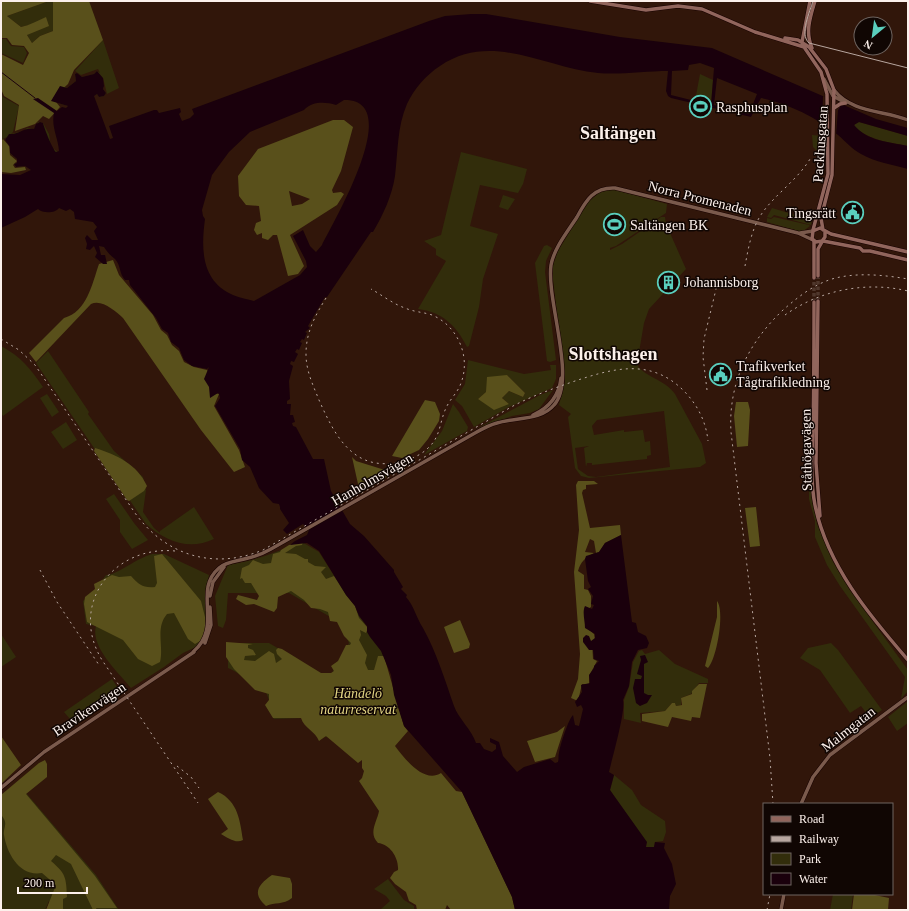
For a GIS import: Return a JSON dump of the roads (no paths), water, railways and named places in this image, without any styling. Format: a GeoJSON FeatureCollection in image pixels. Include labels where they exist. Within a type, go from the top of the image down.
{"type":"FeatureCollection","features":[{"type":"Feature","properties":{"kind":"main road"},"geometry":{"type":"LineString","coordinates":[[590,1],[646,10],[678,6],[702,9],[755,32],[802,42],[813,51]]}},
{"type":"Feature","properties":{"kind":"main road"},"geometry":{"type":"LineString","coordinates":[[810,1],[802,42],[815,61],[831,98]]}},
{"type":"Feature","properties":{"kind":"main road"},"geometry":{"type":"LineString","coordinates":[[815,1],[808,31],[809,42],[813,51],[828,72],[834,90],[831,98]]}},
{"type":"Feature","properties":{"kind":"main road"},"geometry":{"type":"LineString","coordinates":[[778,37],[804,47]]}},
{"type":"Feature","properties":{"kind":"main road","name":"Packhusgatan"},"geometry":{"type":"LineString","coordinates":[[813,240],[814,230],[832,175],[832,132],[834,108],[831,98]]}},
{"type":"Feature","properties":{"kind":"main road","name":"Packhusgatan"},"geometry":{"type":"LineString","coordinates":[[824,230],[820,215],[828,174],[827,128],[831,98]]}},
{"type":"Feature","properties":{"kind":"main road"},"geometry":{"type":"LineString","coordinates":[[834,108],[843,103]]}},
{"type":"Feature","properties":{"kind":"main road"},"geometry":{"type":"LineString","coordinates":[[814,230],[824,230],[863,242],[869,242],[908,252]]}},
{"type":"Feature","properties":{"kind":"main road"},"geometry":{"type":"LineString","coordinates":[[824,230],[825,237],[822,241],[818,249],[816,277],[813,240],[822,241],[860,248],[864,251],[868,250],[908,260]]}},
{"type":"Feature","properties":{"kind":"main road"},"geometry":{"type":"LineString","coordinates":[[860,248],[860,244],[863,242]]}},
{"type":"Feature","properties":{"kind":"main road"},"geometry":{"type":"LineString","coordinates":[[868,250],[870,247],[869,242]]}},
{"type":"Feature","properties":{"kind":"main road","name":"Ståthögavägen"},"geometry":{"type":"LineString","coordinates":[[816,302],[811,466],[815,506],[822,528],[841,571],[908,663]]}},
{"type":"Feature","properties":{"kind":"main road","name":"Ståthögavägen"},"geometry":{"type":"LineString","coordinates":[[896,647],[908,660]]}},
{"type":"Feature","properties":{"kind":"street"},"geometry":{"type":"LineString","coordinates":[[834,90],[840,97],[853,106]]}},
{"type":"Feature","properties":{"kind":"street"},"geometry":{"type":"LineString","coordinates":[[831,98],[840,97]]}},
{"type":"Feature","properties":{"kind":"street"},"geometry":{"type":"LineString","coordinates":[[831,98],[853,106],[908,120]]}},
{"type":"Feature","properties":{"kind":"street","name":"Norra Promenaden"},"geometry":{"type":"LineString","coordinates":[[553,404],[558,392],[562,371],[551,276],[551,264],[556,252],[584,204],[596,191],[615,188],[800,234],[813,240]]}},
{"type":"Feature","properties":{"kind":"street","name":"Norra Promenaden"},"geometry":{"type":"LineString","coordinates":[[800,234],[814,230]]}},
{"type":"Feature","properties":{"kind":"street","name":"Hanholmsvägen"},"geometry":{"type":"LineString","coordinates":[[215,574],[220,567],[261,554],[473,434],[497,423],[525,417],[541,411],[553,404]]}},
{"type":"Feature","properties":{"kind":"street","name":"Bravikenvägen"},"geometry":{"type":"LineString","coordinates":[[1,788],[24,766],[193,652],[203,642],[207,633],[208,622],[207,593],[209,583],[215,574]]}},
{"type":"Feature","properties":{"kind":"street","name":"Malmgatan"},"geometry":{"type":"LineString","coordinates":[[801,803],[814,777],[830,755],[908,696]]}},
{"type":"Feature","properties":{"kind":"street"},"geometry":{"type":"LineString","coordinates":[[781,910],[784,895]]}},
{"type":"Feature","properties":{"kind":"water"},"geometry":{"type":"Polygon","coordinates":[[[486,14],[620,37],[712,48],[876,119],[908,128],[908,136],[859,122],[854,125],[872,138],[908,146],[908,169],[866,157],[855,150],[821,122],[782,104],[761,98],[751,117],[671,98],[668,96],[666,91],[668,71],[614,74],[598,73],[578,70],[519,54],[479,52],[460,56],[440,66],[430,74],[410,98],[401,122],[394,183],[384,212],[373,232],[371,232],[327,297],[325,297],[308,326],[310,328],[305,332],[307,333],[304,340],[302,339],[300,342],[302,343],[299,350],[297,349],[295,352],[298,354],[294,362],[291,361],[290,364],[293,366],[289,381],[290,399],[287,401],[287,404],[291,404],[290,415],[293,415],[295,422],[292,423],[293,426],[296,427],[313,459],[324,459],[331,491],[350,524],[364,536],[394,570],[403,587],[401,589],[407,595],[406,597],[409,600],[432,646],[456,711],[476,743],[480,743],[484,749],[492,752],[496,749],[496,745],[490,742],[490,738],[499,742],[503,756],[517,772],[524,767],[550,759],[555,763],[558,762],[563,739],[573,715],[575,725],[579,726],[583,709],[581,705],[577,707],[575,702],[582,692],[581,685],[590,683],[589,675],[599,661],[594,659],[593,650],[589,650],[583,642],[583,638],[586,635],[589,636],[591,641],[595,638],[595,634],[585,628],[584,608],[585,606],[592,609],[594,605],[591,604],[593,596],[588,589],[591,587],[588,581],[585,559],[586,556],[599,552],[605,543],[621,535],[632,622],[636,623],[638,632],[646,636],[649,643],[647,648],[638,650],[632,662],[629,686],[623,700],[621,724],[609,772],[614,775],[610,790],[647,842],[646,847],[654,847],[655,842],[665,843],[664,848],[672,864],[676,884],[670,896],[669,910],[515,910],[512,897],[462,792],[404,726],[394,695],[391,675],[381,651],[367,632],[367,626],[359,616],[355,606],[346,595],[319,551],[307,543],[290,545],[307,535],[309,530],[303,524],[287,534],[283,530],[289,523],[280,509],[279,504],[273,503],[259,488],[250,467],[242,460],[240,449],[215,406],[220,398],[219,394],[218,393],[210,398],[209,387],[204,379],[209,367],[207,369],[192,366],[184,360],[179,348],[171,342],[168,333],[162,329],[156,318],[130,285],[129,280],[125,280],[123,278],[117,261],[104,247],[99,246],[101,255],[105,255],[107,264],[103,264],[95,257],[97,253],[94,246],[90,250],[86,249],[87,244],[85,238],[87,235],[92,240],[98,240],[94,231],[97,227],[93,222],[75,219],[74,212],[70,209],[66,211],[59,208],[55,211],[43,212],[38,209],[1,228],[1,174],[20,175],[31,170],[25,166],[16,167],[14,164],[17,163],[17,159],[10,153],[10,147],[5,140],[9,134],[27,129],[34,129],[36,124],[40,122],[43,123],[56,152],[59,151],[53,123],[54,113],[33,99],[38,98],[57,111],[62,107],[66,108],[68,106],[51,101],[60,86],[67,88],[76,81],[75,74],[77,73],[82,77],[94,74],[97,71],[103,78],[103,89],[106,93],[104,96],[99,97],[97,94],[94,96],[110,139],[113,138],[109,126],[154,110],[157,110],[159,113],[180,108],[181,112],[179,114],[182,121],[190,118],[194,114],[192,109],[445,16],[486,14]],[[700,63],[689,65],[688,70],[672,71],[671,95],[711,105],[714,68],[700,63]],[[717,78],[714,105],[749,114],[757,94],[717,78]],[[344,100],[336,105],[323,103],[311,105],[304,110],[250,132],[229,152],[212,175],[202,210],[205,219],[203,242],[209,273],[222,289],[233,295],[254,301],[300,275],[307,267],[306,261],[293,236],[303,230],[310,246],[316,252],[322,245],[351,188],[361,163],[367,139],[368,119],[361,105],[344,100]]]}},
{"type":"Feature","properties":{"kind":"water"},"geometry":{"type":"Polygon","coordinates":[[[645,655],[648,662],[644,664],[644,693],[652,695],[647,703],[640,706],[636,703],[633,688],[635,679],[641,679],[642,676],[637,674],[641,660],[640,656],[645,655]]]}},
{"type":"Feature","properties":{"kind":"waterway"},"geometry":{"type":"LineString","coordinates":[[1,72],[35,98]]}},
{"type":"Feature","properties":{"kind":"tunnel"},"geometry":{"type":"LineString","coordinates":[[818,276],[818,301]]}},
{"type":"Feature","properties":{"kind":"tunnel"},"geometry":{"type":"LineString","coordinates":[[814,278],[814,302]]}},
{"type":"Feature","properties":{"kind":"tram line"},"geometry":{"type":"LineString","coordinates":[[813,1],[805,29],[806,39],[809,43],[908,68]]}},
{"type":"Feature","properties":{"kind":"railway"},"geometry":{"type":"LineString","coordinates":[[745,266],[752,235],[759,218],[770,203],[798,175],[810,159]]}},
{"type":"Feature","properties":{"kind":"railway"},"geometry":{"type":"LineString","coordinates":[[773,803],[770,758],[731,432],[731,414],[737,381],[750,350],[760,336],[783,310],[812,288],[832,279],[851,275],[880,275],[908,279]]}},
{"type":"Feature","properties":{"kind":"railway"},"geometry":{"type":"LineString","coordinates":[[707,390],[703,357],[704,339],[717,285]]}},
{"type":"Feature","properties":{"kind":"railway"},"geometry":{"type":"LineString","coordinates":[[785,315],[813,299],[844,290],[876,287],[908,291]]}},
{"type":"Feature","properties":{"kind":"railway"},"geometry":{"type":"LineString","coordinates":[[326,298],[309,331],[306,346],[306,360],[312,383],[319,400],[339,438],[358,456],[370,462],[384,464],[400,462],[420,454],[431,445],[437,436],[447,406],[461,383],[464,373],[463,353],[455,334],[441,320],[432,315],[401,306],[371,289]]}},
{"type":"Feature","properties":{"kind":"railway"},"geometry":{"type":"LineString","coordinates":[[1,339],[19,350],[35,365],[135,513],[147,528],[161,540],[176,549],[192,555],[209,558],[227,559],[245,556],[263,550],[513,406],[550,390],[601,373],[615,370],[643,370],[657,373],[670,380],[683,390],[697,407],[703,420],[708,441]]}},
{"type":"Feature","properties":{"kind":"railway"},"geometry":{"type":"LineString","coordinates":[[175,551],[153,552],[133,558],[116,568],[103,582],[94,599],[90,618],[93,639],[102,660],[198,803]]}},
{"type":"Feature","properties":{"kind":"railway"},"geometry":{"type":"LineString","coordinates":[[40,570],[57,602],[99,665]]}},
{"type":"Feature","properties":{"kind":"railway"},"geometry":{"type":"LineString","coordinates":[[177,766],[191,777],[199,788]]}},
{"type":"Feature","properties":{"kind":"railway"},"geometry":{"type":"LineString","coordinates":[[767,910],[770,895]]}},
{"type":"Feature","properties":{"kind":"place","name":"Rasphusplan"},"geometry":{"type":"Point","coordinates":[701,107]}},
{"type":"Feature","properties":{"kind":"place","name":"Tingsrätt"},"geometry":{"type":"Point","coordinates":[852,213]}},
{"type":"Feature","properties":{"kind":"place","name":"Saltängen BK"},"geometry":{"type":"Point","coordinates":[615,225]}},
{"type":"Feature","properties":{"kind":"place","name":"Johannisborg"},"geometry":{"type":"Point","coordinates":[668,282]}},
{"type":"Feature","properties":{"kind":"place","name":"Trafikverket Tågtrafikledning"},"geometry":{"type":"Point","coordinates":[720,374]}},
{"type":"Feature","properties":{"kind":"district","name":"Saltängen"},"geometry":{"type":"Point","coordinates":[618,133]}},
{"type":"Feature","properties":{"kind":"district","name":"Slottshagen"},"geometry":{"type":"Point","coordinates":[613,354]}},
{"type":"Feature","properties":{"kind":"park label","name":"Händelö naturreservat"},"geometry":{"type":"Point","coordinates":[358,702]}}]}
